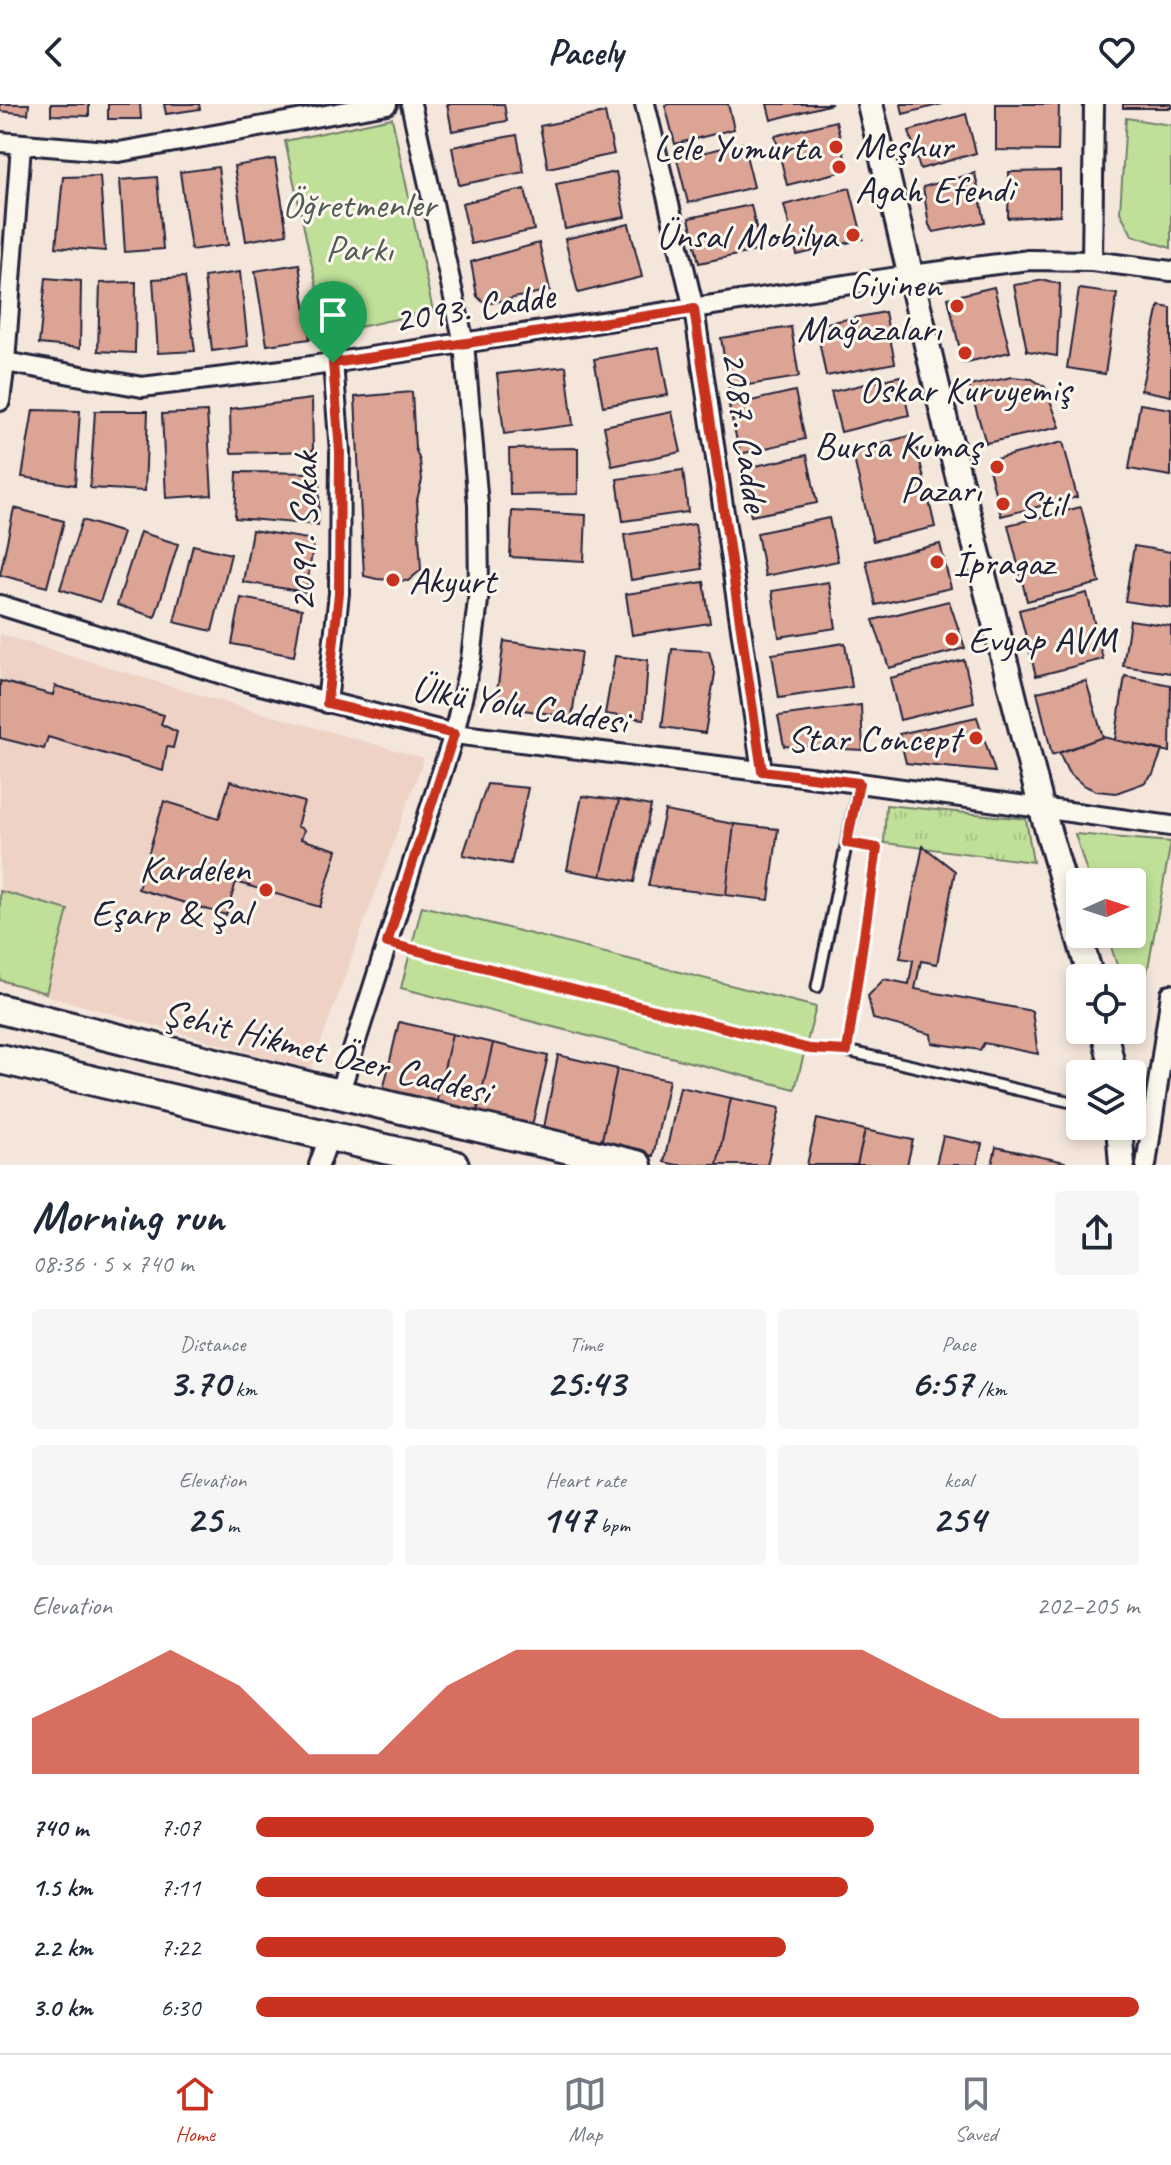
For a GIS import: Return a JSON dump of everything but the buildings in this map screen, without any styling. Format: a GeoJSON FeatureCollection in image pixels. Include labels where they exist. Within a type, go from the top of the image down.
{"type":"FeatureCollection","features":[{"type":"Feature","properties":{"kind":"main road","name":"Şehit Hikmet Özer Caddesi"},"geometry":{"type":"LineString","coordinates":[[0,1009],[637,1165]]}},
{"type":"Feature","properties":{"kind":"main road"},"geometry":{"type":"LineString","coordinates":[[0,1059],[454,1165]]}},
{"type":"Feature","properties":{"kind":"main road"},"geometry":{"type":"LineString","coordinates":[[329,1137],[339,1094]]}},
{"type":"Feature","properties":{"kind":"street"},"geometry":{"type":"LineString","coordinates":[[0,142],[119,152],[387,104]]}},
{"type":"Feature","properties":{"kind":"street"},"geometry":{"type":"LineString","coordinates":[[339,1094],[454,734],[475,629],[480,548],[473,426],[464,343],[411,104]]}},
{"type":"Feature","properties":{"kind":"street","name":"2087. Cadde"},"geometry":{"type":"LineString","coordinates":[[645,104],[694,309],[762,771]]}},
{"type":"Feature","properties":{"kind":"street"},"geometry":{"type":"LineString","coordinates":[[870,104],[1042,810],[1087,964]]}},
{"type":"Feature","properties":{"kind":"street"},"geometry":{"type":"LineString","coordinates":[[1092,261],[1094,104]]}},
{"type":"Feature","properties":{"kind":"street"},"geometry":{"type":"LineString","coordinates":[[0,401],[21,145]]}},
{"type":"Feature","properties":{"kind":"street","name":"2093. Cadde"},"geometry":{"type":"LineString","coordinates":[[3,361],[142,387],[333,363],[911,275],[1029,260],[1092,261],[1171,271]]}},
{"type":"Feature","properties":{"kind":"street","name":"2091. Sokak"},"geometry":{"type":"LineString","coordinates":[[327,703],[339,593],[340,452],[333,363]]}},
{"type":"Feature","properties":{"kind":"street","name":"Ülkü Yolu Caddesi"},"geometry":{"type":"LineString","coordinates":[[0,605],[241,680],[454,734],[859,783],[1171,826]]}},
{"type":"Feature","properties":{"kind":"street"},"geometry":{"type":"LineString","coordinates":[[1146,1165],[1171,994]]}},
{"type":"Feature","properties":{"kind":"street"},"geometry":{"type":"LineString","coordinates":[[319,1165],[329,1137]]}},
{"type":"Feature","properties":{"kind":"street"},"geometry":{"type":"LineString","coordinates":[[1120,1140],[1122,1165]]}},
{"type":"Feature","properties":{"kind":"lane"},"geometry":{"type":"LineString","coordinates":[[817,987],[859,783]]}},
{"type":"Feature","properties":{"kind":"lane"},"geometry":{"type":"LineString","coordinates":[[847,1051],[1066,1101]]}},
{"type":"Feature","properties":{"kind":"path"},"geometry":{"type":"LineString","coordinates":[[387,943],[810,1049],[847,1051],[877,848],[847,843]]}},
{"type":"Feature","properties":{"kind":"shaded area"},"geometry":{"type":"Polygon","coordinates":[[[0,634],[216,700],[424,758],[311,1070],[0,982],[0,634]]]}},
{"type":"Feature","properties":{"kind":"green space","name":"Öğretmenler Parkı"},"geometry":{"type":"Polygon","coordinates":[[[392,118],[433,311],[327,334],[285,141],[392,118]]]}},
{"type":"Feature","properties":{"kind":"green space"},"geometry":{"type":"Polygon","coordinates":[[[1126,118],[1171,125],[1171,248],[1132,235],[1120,212],[1126,118]]]}},
{"type":"Feature","properties":{"kind":"green space"},"geometry":{"type":"Polygon","coordinates":[[[886,805],[1026,819],[1033,862],[884,843],[886,805]]]}},
{"type":"Feature","properties":{"kind":"green space"},"geometry":{"type":"Polygon","coordinates":[[[1075,834],[1171,842],[1146,979],[1146,964],[1117,964],[1111,948],[1146,948],[1146,868],[1086,868],[1075,834]]]}},
{"type":"Feature","properties":{"kind":"green space"},"geometry":{"type":"Polygon","coordinates":[[[0,891],[68,910],[46,993],[0,980],[0,891]]]}},
{"type":"Feature","properties":{"kind":"green space"},"geometry":{"type":"Polygon","coordinates":[[[422,906],[816,1007],[795,1089],[401,988],[422,906]]]}},
{"type":"Feature","properties":{"kind":"place","name":"Lele Yumurta"},"geometry":{"type":"Point","coordinates":[836,147]}},
{"type":"Feature","properties":{"kind":"place","name":"Meşhur Agah Efendi"},"geometry":{"type":"Point","coordinates":[839,167]}},
{"type":"Feature","properties":{"kind":"place","name":"Ünsal Mobilya"},"geometry":{"type":"Point","coordinates":[853,235]}},
{"type":"Feature","properties":{"kind":"place","name":"Giyinen Mağazaları"},"geometry":{"type":"Point","coordinates":[957,306]}},
{"type":"Feature","properties":{"kind":"place","name":"Oskar Kuruyemiş"},"geometry":{"type":"Point","coordinates":[965,353]}},
{"type":"Feature","properties":{"kind":"place","name":"Bursa Kumaş Pazarı"},"geometry":{"type":"Point","coordinates":[997,467]}},
{"type":"Feature","properties":{"kind":"place","name":"Stil"},"geometry":{"type":"Point","coordinates":[1003,504]}},
{"type":"Feature","properties":{"kind":"place","name":"İpragaz"},"geometry":{"type":"Point","coordinates":[937,562]}},
{"type":"Feature","properties":{"kind":"place","name":"Akyurt"},"geometry":{"type":"Point","coordinates":[393,580]}},
{"type":"Feature","properties":{"kind":"place","name":"Evyap AVM"},"geometry":{"type":"Point","coordinates":[952,639]}},
{"type":"Feature","properties":{"kind":"place","name":"Star Concept"},"geometry":{"type":"Point","coordinates":[976,738]}},
{"type":"Feature","properties":{"kind":"place","name":"Kardelen Eşarp & Şal"},"geometry":{"type":"Point","coordinates":[266,890]}},
{"type":"Feature","properties":{"kind":"route"},"geometry":{"type":"LineString","coordinates":[[694,309],[762,771],[859,783],[847,843],[877,848],[847,1051],[810,1049],[387,943],[454,734],[327,703],[339,593],[340,452],[333,363],[694,309]]}}]}
